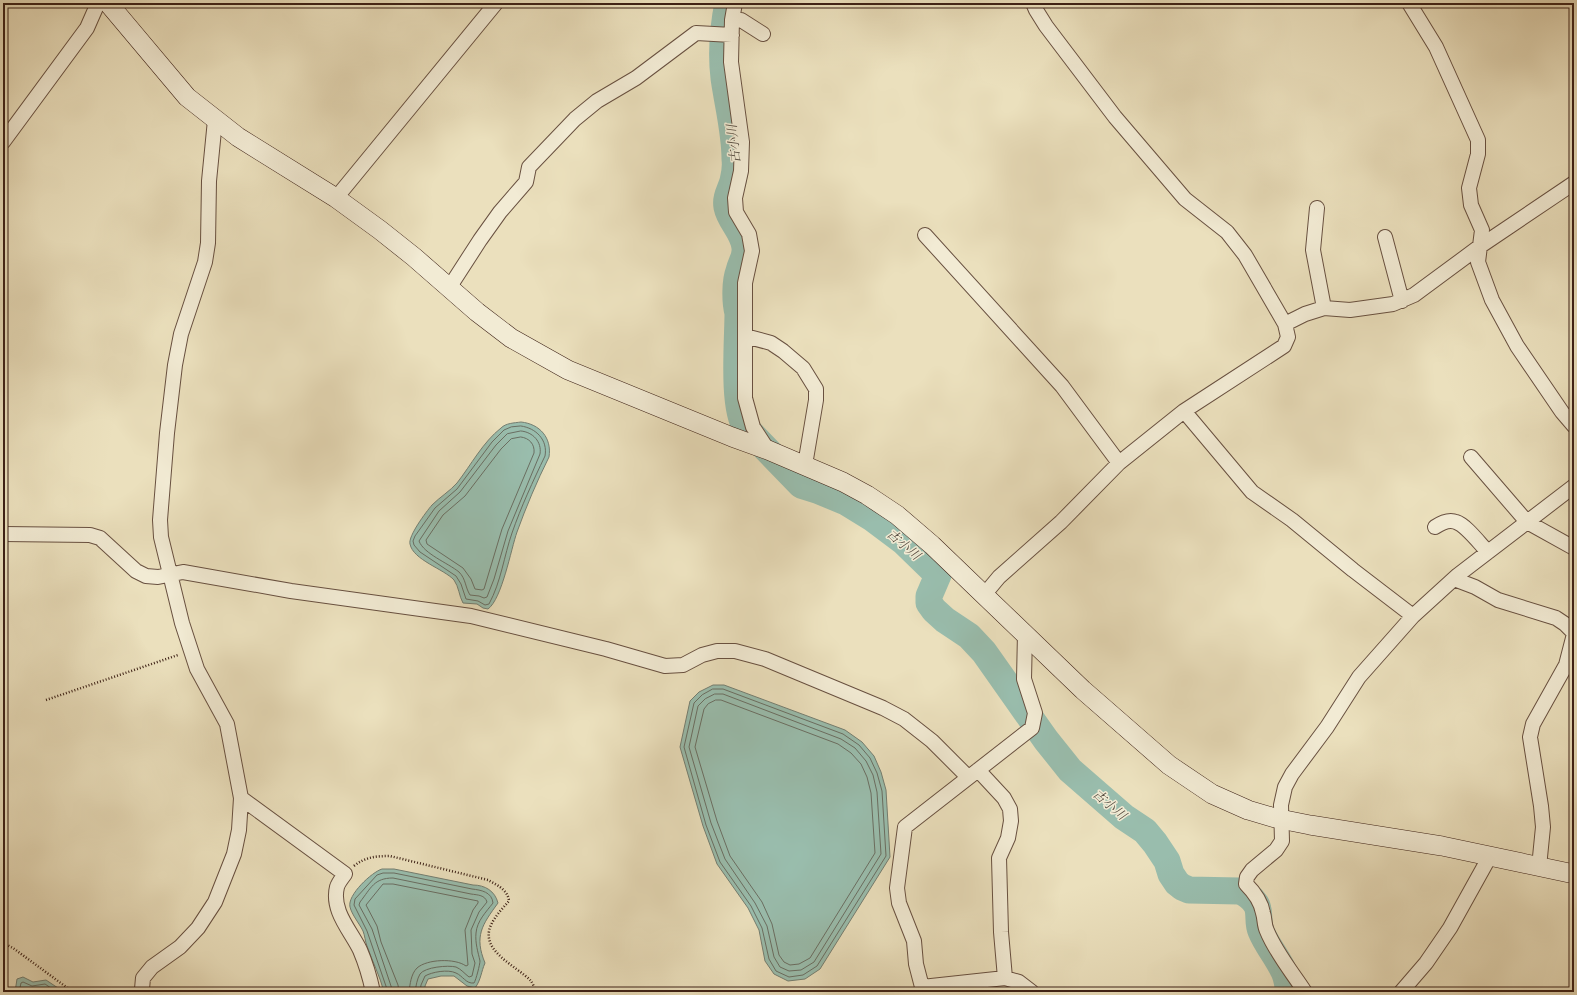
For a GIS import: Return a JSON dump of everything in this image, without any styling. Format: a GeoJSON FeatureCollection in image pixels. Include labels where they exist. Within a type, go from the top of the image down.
{"type":"FeatureCollection","features":[{"type":"Feature","properties":{"kind":"street"},"geometry":{"type":"LineString","coordinates":[[3,142],[87,28],[98,3]]}},
{"type":"Feature","properties":{"kind":"street"},"geometry":{"type":"LineString","coordinates":[[108,3],[188,97],[238,137],[336,198],[414,256],[477,312],[511,338],[568,370],[805,465],[843,482],[867,495],[897,515],[932,545],[1084,690],[1169,765],[1212,794],[1248,810],[1283,819],[1442,846],[1574,874]]}},
{"type":"Feature","properties":{"kind":"street"},"geometry":{"type":"LineString","coordinates":[[336,198],[496,3]]}},
{"type":"Feature","properties":{"kind":"street"},"geometry":{"type":"LineString","coordinates":[[735,3],[732,20],[731,62],[742,142],[742,171],[735,198],[736,212],[749,234],[752,252],[745,283],[745,398],[753,427],[768,450]]}},
{"type":"Feature","properties":{"kind":"street"},"geometry":{"type":"LineString","coordinates":[[984,594],[1000,577],[1062,522],[1119,463],[1184,411],[1284,346],[1288,337],[1285,324],[1245,255],[1227,232],[1185,198],[1115,117],[1046,26],[1033,3]]}},
{"type":"Feature","properties":{"kind":"street"},"geometry":{"type":"LineString","coordinates":[[1408,3],[1436,47],[1478,140],[1478,154],[1469,188],[1471,205],[1482,230],[1478,262],[1492,300],[1517,346],[1562,412],[1574,426]]}},
{"type":"Feature","properties":{"kind":"street"},"geometry":{"type":"LineString","coordinates":[[732,20],[741,20],[763,34]]}},
{"type":"Feature","properties":{"kind":"street"},"geometry":{"type":"LineString","coordinates":[[449,288],[500,212],[526,182],[529,166],[575,119],[596,101],[636,78],[696,32],[732,35]]}},
{"type":"Feature","properties":{"kind":"street"},"geometry":{"type":"LineString","coordinates":[[143,992],[143,978],[152,967],[180,947],[198,928],[215,902],[234,854],[241,798],[226,724],[197,669],[191,651],[161,537],[160,520],[167,433],[175,365],[181,334],[205,262],[208,243],[209,181],[216,120]]}},
{"type":"Feature","properties":{"kind":"street"},"geometry":{"type":"LineString","coordinates":[[1285,324],[1305,314],[1324,308],[1350,310],[1393,304],[1402,301],[1414,295],[1479,247],[1574,182]]}},
{"type":"Feature","properties":{"kind":"street"},"geometry":{"type":"LineString","coordinates":[[1317,208],[1313,250],[1324,308]]}},
{"type":"Feature","properties":{"kind":"street"},"geometry":{"type":"LineString","coordinates":[[925,235],[1062,386],[1119,463]]}},
{"type":"Feature","properties":{"kind":"street"},"geometry":{"type":"LineString","coordinates":[[1386,237],[1402,301]]}},
{"type":"Feature","properties":{"kind":"street"},"geometry":{"type":"LineString","coordinates":[[745,336],[770,343],[784,351],[803,368],[816,389],[816,400],[805,465]]}},
{"type":"Feature","properties":{"kind":"street"},"geometry":{"type":"LineString","coordinates":[[1184,411],[1252,492],[1292,520],[1353,570],[1413,616]]}},
{"type":"Feature","properties":{"kind":"street"},"geometry":{"type":"LineString","coordinates":[[1471,457],[1527,522],[1574,548]]}},
{"type":"Feature","properties":{"kind":"street"},"geometry":{"type":"LineString","coordinates":[[1305,992],[1273,942],[1264,923],[1263,912],[1256,895],[1246,884],[1247,877],[1252,870],[1276,850],[1282,841],[1283,819],[1281,805],[1285,788],[1292,774],[1327,727],[1359,677],[1413,616],[1454,579],[1574,486]]}},
{"type":"Feature","properties":{"kind":"street"},"geometry":{"type":"LineString","coordinates":[[1435,526],[1448,521],[1456,522],[1467,530],[1488,552]]}},
{"type":"Feature","properties":{"kind":"street"},"geometry":{"type":"LineString","coordinates":[[3,534],[90,534],[100,538],[136,571],[146,576],[158,577],[183,572],[291,591],[471,616],[606,649],[665,666],[683,665],[702,655],[717,651],[735,651],[765,659],[883,708],[904,719],[1004,798],[1010,809],[1011,821],[1008,838],[999,858],[1001,932],[1005,978]]}},
{"type":"Feature","properties":{"kind":"street"},"geometry":{"type":"LineString","coordinates":[[1454,579],[1476,587],[1498,600],[1556,618],[1565,624],[1573,641],[1566,665],[1533,724],[1530,737],[1542,806],[1543,827],[1539,867]]}},
{"type":"Feature","properties":{"kind":"street"},"geometry":{"type":"LineString","coordinates":[[1025,633],[1024,679],[1035,713],[1032,728],[905,828],[897,888],[899,903],[908,922],[914,941],[916,964],[922,989],[1005,978],[1019,982],[1032,992]]}},
{"type":"Feature","properties":{"kind":"street"},"geometry":{"type":"LineString","coordinates":[[241,798],[345,874],[337,887],[336,898],[338,909],[360,950],[367,967],[373,992]]}},
{"type":"Feature","properties":{"kind":"street"},"geometry":{"type":"LineString","coordinates":[[1401,992],[1426,963],[1450,928],[1490,856]]}},
{"type":"Feature","properties":{"kind":"path"},"geometry":{"type":"LineString","coordinates":[[46,700],[191,651]]}},
{"type":"Feature","properties":{"kind":"path"},"geometry":{"type":"LineString","coordinates":[[345,874],[360,861],[373,856],[390,856],[488,880],[502,888],[509,896],[510,901],[498,914],[490,926],[489,937],[493,949],[531,982],[537,992]]}},
{"type":"Feature","properties":{"kind":"path"},"geometry":{"type":"LineString","coordinates":[[3,943],[13,948],[73,992]]}},
{"type":"Feature","properties":{"kind":"water"},"geometry":{"type":"Polygon","coordinates":[[[521,422],[534,426],[543,433],[549,444],[549,457],[520,523],[502,585],[493,604],[488,609],[477,604],[463,603],[454,580],[417,555],[412,550],[410,540],[418,524],[429,508],[457,483],[488,440],[503,426],[521,422]]]}},
{"type":"Feature","properties":{"kind":"water"},"geometry":{"type":"Polygon","coordinates":[[[713,685],[724,685],[845,730],[862,742],[874,756],[881,772],[886,790],[890,857],[820,969],[805,979],[788,981],[774,974],[765,961],[759,930],[748,908],[717,864],[703,826],[680,747],[690,701],[699,692],[713,685]]]}},
{"type":"Feature","properties":{"kind":"water"},"geometry":{"type":"Polygon","coordinates":[[[382,869],[394,869],[482,886],[495,895],[498,903],[481,931],[480,945],[485,963],[479,982],[475,988],[467,986],[454,976],[441,976],[428,979],[423,992],[384,992],[366,944],[363,931],[350,907],[352,896],[356,890],[367,879],[382,869]]]}},
{"type":"Feature","properties":{"kind":"water"},"geometry":{"type":"Polygon","coordinates":[[[23,977],[33,982],[46,980],[64,992],[15,992],[17,979],[23,977]]]}},
{"type":"Feature","properties":{"kind":"waterway","name":"古小川"},"geometry":{"type":"LineString","coordinates":[[728,3],[724,31],[723,59],[724,78],[734,139],[735,170],[734,178],[727,196],[727,207],[740,232],[745,248],[744,257],[737,280],[736,303],[738,313],[737,390],[742,418],[746,428],[801,485],[846,502],[872,518],[904,542],[938,575],[929,596],[929,603],[934,610],[945,620],[969,636],[984,652],[1046,740],[1070,770],[1124,817],[1145,831],[1167,861],[1171,874],[1177,883],[1189,890],[1239,891],[1246,894],[1253,900],[1259,914],[1261,931],[1282,968],[1289,992]]}}]}
